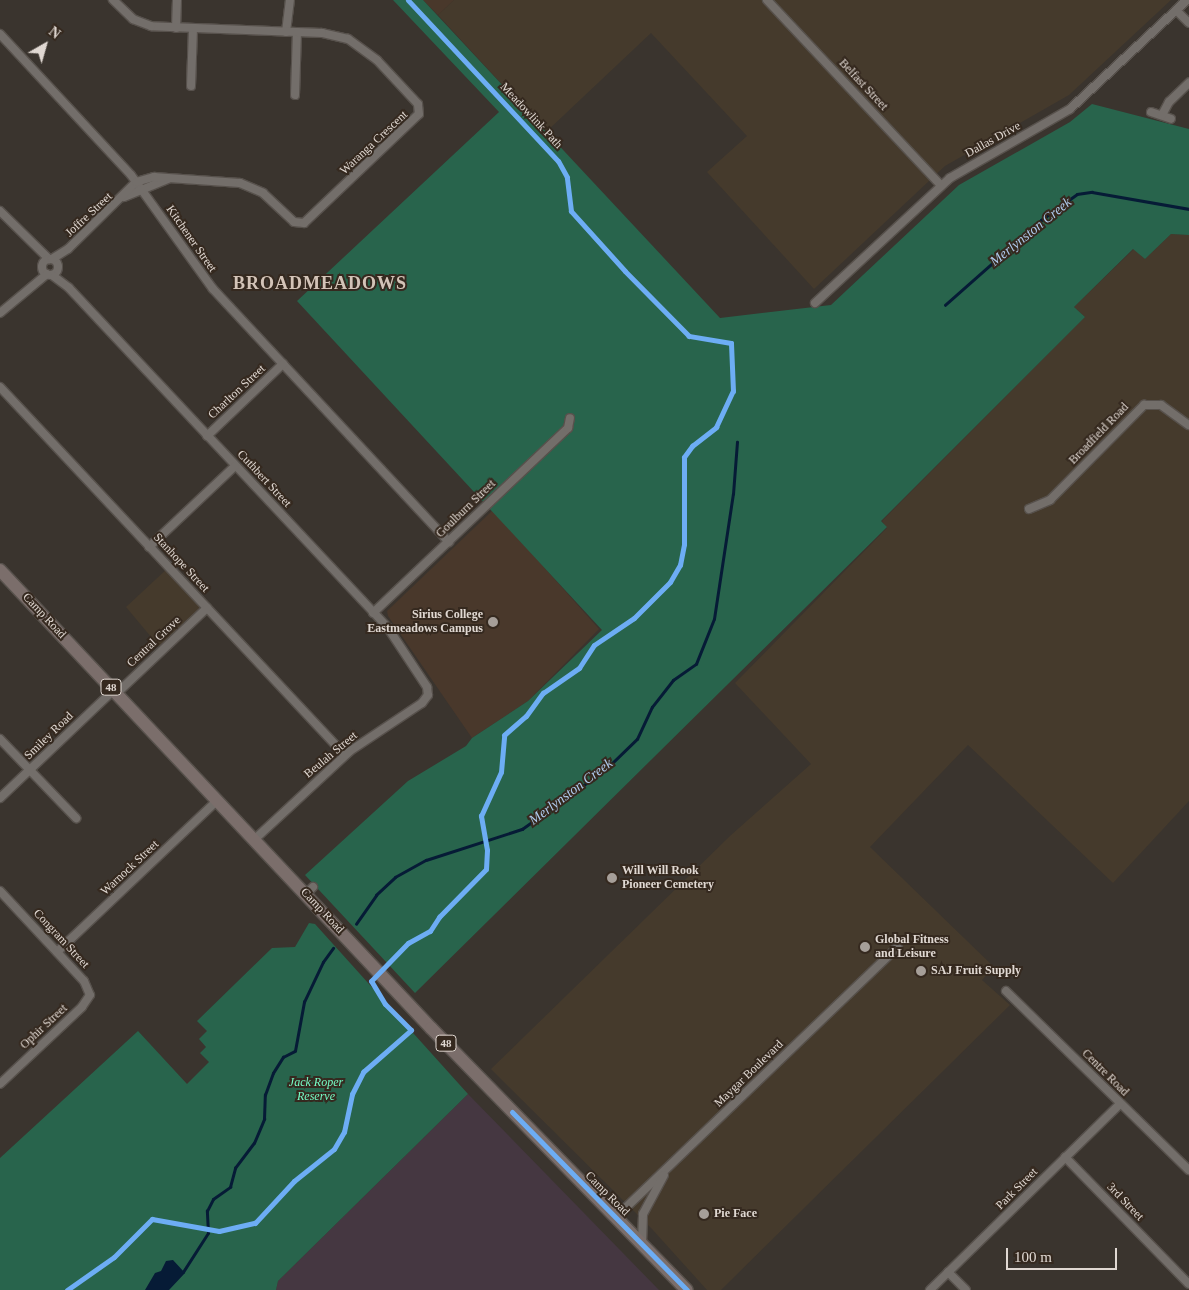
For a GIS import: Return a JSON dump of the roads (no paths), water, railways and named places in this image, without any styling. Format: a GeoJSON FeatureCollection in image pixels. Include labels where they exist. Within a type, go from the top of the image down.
{"type":"FeatureCollection","features":[{"type":"Feature","properties":{"kind":"main road","name":"Camp Road"},"geometry":{"type":"LineString","coordinates":[[2,571],[254,840],[309,891],[686,1290]]}},
{"type":"Feature","properties":{"kind":"street","name":"Waranga Crescent"},"geometry":{"type":"LineString","coordinates":[[112,0],[138,21],[176,28],[297,32],[340,36],[365,49],[418,104],[417,118],[304,223],[294,222],[269,198],[248,185],[223,180],[154,177],[136,182]]}},
{"type":"Feature","properties":{"kind":"street"},"geometry":{"type":"LineString","coordinates":[[176,28],[177,0]]}},
{"type":"Feature","properties":{"kind":"street"},"geometry":{"type":"LineString","coordinates":[[286,32],[290,0]]}},
{"type":"Feature","properties":{"kind":"street","name":"Belfast Street"},"geometry":{"type":"LineString","coordinates":[[767,0],[941,186]]}},
{"type":"Feature","properties":{"kind":"street","name":"Dallas Drive"},"geometry":{"type":"LineString","coordinates":[[815,304],[941,186],[959,172],[1070,109],[1186,0]]}},
{"type":"Feature","properties":{"kind":"street"},"geometry":{"type":"LineString","coordinates":[[1176,10],[1189,23]]}},
{"type":"Feature","properties":{"kind":"street"},"geometry":{"type":"LineString","coordinates":[[191,86],[193,28]]}},
{"type":"Feature","properties":{"kind":"street"},"geometry":{"type":"LineString","coordinates":[[295,95],[297,32]]}},
{"type":"Feature","properties":{"kind":"street","name":"Kitchener Street"},"geometry":{"type":"LineString","coordinates":[[0,34],[136,182],[213,289],[449,542]]}},
{"type":"Feature","properties":{"kind":"street"},"geometry":{"type":"LineString","coordinates":[[1162,115],[1169,102],[1189,83]]}},
{"type":"Feature","properties":{"kind":"street"},"geometry":{"type":"LineString","coordinates":[[1151,112],[1171,119]]}},
{"type":"Feature","properties":{"kind":"street","name":"Waranga Crescent"},"geometry":{"type":"LineString","coordinates":[[142,190],[168,178]]}},
{"type":"Feature","properties":{"kind":"street","name":"Joffre Street"},"geometry":{"type":"LineString","coordinates":[[0,313],[124,197],[136,182]]}},
{"type":"Feature","properties":{"kind":"street","name":"Joffre Street"},"geometry":{"type":"LineString","coordinates":[[124,197],[142,190]]}},
{"type":"Feature","properties":{"kind":"street","name":"Cuthbert Street"},"geometry":{"type":"LineString","coordinates":[[0,211],[69,288],[373,613],[398,642],[424,682],[428,695]]}},
{"type":"Feature","properties":{"kind":"street","name":"Charlton Street"},"geometry":{"type":"LineString","coordinates":[[207,436],[283,364]]}},
{"type":"Feature","properties":{"kind":"street","name":"Stanhope Street"},"geometry":{"type":"LineString","coordinates":[[0,387],[345,755]]}},
{"type":"Feature","properties":{"kind":"street","name":"Broadfield Road"},"geometry":{"type":"LineString","coordinates":[[1028,509],[1050,500],[1144,406],[1161,405],[1189,425]]}},
{"type":"Feature","properties":{"kind":"street","name":"Goulburn Street"},"geometry":{"type":"LineString","coordinates":[[373,613],[568,428],[570,418]]}},
{"type":"Feature","properties":{"kind":"street"},"geometry":{"type":"LineString","coordinates":[[149,546],[235,466]]}},
{"type":"Feature","properties":{"kind":"street","name":"Central Grove"},"geometry":{"type":"LineString","coordinates":[[115,692],[207,608]]}},
{"type":"Feature","properties":{"kind":"street","name":"Smiley Road"},"geometry":{"type":"LineString","coordinates":[[0,798],[115,692]]}},
{"type":"Feature","properties":{"kind":"street","name":"Beulah Street"},"geometry":{"type":"LineString","coordinates":[[254,840],[345,755],[422,703],[428,695]]}},
{"type":"Feature","properties":{"kind":"street"},"geometry":{"type":"LineString","coordinates":[[0,739],[76,818]]}},
{"type":"Feature","properties":{"kind":"street","name":"Warnock Street"},"geometry":{"type":"LineString","coordinates":[[57,952],[218,800]]}},
{"type":"Feature","properties":{"kind":"street","name":"Congram Street"},"geometry":{"type":"LineString","coordinates":[[0,891],[87,984],[90,995],[82,1007]]}},
{"type":"Feature","properties":{"kind":"street","name":"Maygar Boulevard"},"geometry":{"type":"LineString","coordinates":[[616,1217],[898,947]]}},
{"type":"Feature","properties":{"kind":"street","name":"Centre Road"},"geometry":{"type":"LineString","coordinates":[[1006,991],[1189,1170]]}},
{"type":"Feature","properties":{"kind":"street","name":"Ophir Street"},"geometry":{"type":"LineString","coordinates":[[0,1084],[82,1007]]}},
{"type":"Feature","properties":{"kind":"street","name":"Park Street"},"geometry":{"type":"LineString","coordinates":[[930,1290],[1120,1104]]}},
{"type":"Feature","properties":{"kind":"street","name":"3rd Street"},"geometry":{"type":"LineString","coordinates":[[1065,1157],[1189,1284]]}},
{"type":"Feature","properties":{"kind":"street","name":"Camp Road"},"geometry":{"type":"LineString","coordinates":[[642,1243],[643,1214],[670,1165]]}},
{"type":"Feature","properties":{"kind":"street"},"geometry":{"type":"LineString","coordinates":[[948,1272],[966,1290]]}},
{"type":"Feature","properties":{"kind":"water"},"geometry":{"type":"Polygon","coordinates":[[[173,1260],[185,1273],[169,1290],[145,1290],[155,1273],[161,1271],[166,1261],[173,1260]]]}},
{"type":"Feature","properties":{"kind":"waterway","name":"Merlynston Creek"},"geometry":{"type":"LineString","coordinates":[[945,305],[1041,220],[1077,194],[1092,192],[1189,209]]}},
{"type":"Feature","properties":{"kind":"waterway","name":"Merlynston Creek"},"geometry":{"type":"LineString","coordinates":[[356,924],[376,895],[395,877],[426,860],[522,829],[606,769],[637,739],[652,707],[673,680],[696,664],[714,619],[733,494],[737,442]]}},
{"type":"Feature","properties":{"kind":"waterway","name":"Merlynston Creek"},"geometry":{"type":"LineString","coordinates":[[183,1272],[208,1233],[207,1211],[213,1199],[230,1187],[235,1168],[254,1143],[264,1119],[265,1095],[273,1073],[283,1057],[295,1051],[304,1002],[323,962],[333,948]]}},
{"type":"Feature","properties":{"kind":"place","name":"Sirius College Eastmeadows Campus"},"geometry":{"type":"Point","coordinates":[493,622]}},
{"type":"Feature","properties":{"kind":"place","name":"Will Will Rook Pioneer Cemetery"},"geometry":{"type":"Point","coordinates":[612,878]}},
{"type":"Feature","properties":{"kind":"place","name":"Global Fitness and Leisure"},"geometry":{"type":"Point","coordinates":[865,947]}},
{"type":"Feature","properties":{"kind":"place","name":"SAJ Fruit Supply"},"geometry":{"type":"Point","coordinates":[921,971]}},
{"type":"Feature","properties":{"kind":"place","name":"Pie Face"},"geometry":{"type":"Point","coordinates":[704,1214]}},
{"type":"Feature","properties":{"kind":"district","name":"BROADMEADOWS"},"geometry":{"type":"Point","coordinates":[320,283]}},
{"type":"Feature","properties":{"kind":"park label","name":"Jack Roper Reserve"},"geometry":{"type":"Point","coordinates":[316,1090]}}]}
